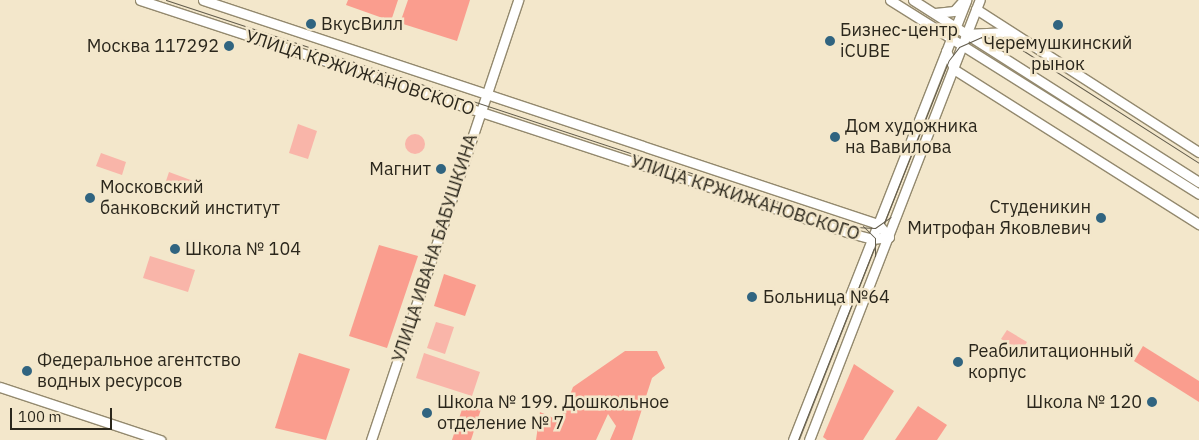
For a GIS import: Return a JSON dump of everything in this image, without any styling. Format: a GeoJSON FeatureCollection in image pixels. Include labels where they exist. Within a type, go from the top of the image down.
{"type":"FeatureCollection","features":[{"type":"Feature","properties":{"kind":"street","name":"УЛИЦА КРЖИЖАНОВСКОГО"},"geometry":{"type":"LineString","coordinates":[[140,0],[872,240],[889,237]]}},
{"type":"Feature","properties":{"kind":"street","name":"УЛИЦА КРЖИЖАНОВСКОГО"},"geometry":{"type":"LineString","coordinates":[[204,0],[878,224],[889,237]]}},
{"type":"Feature","properties":{"kind":"street","name":"УЛИЦА ИВАНА БАБУШКИНА"},"geometry":{"type":"LineString","coordinates":[[371,440],[518,0]]}},
{"type":"Feature","properties":{"kind":"street"},"geometry":{"type":"LineString","coordinates":[[890,0],[1199,194]]}},
{"type":"Feature","properties":{"kind":"street"},"geometry":{"type":"LineString","coordinates":[[913,0],[1199,182]]}},
{"type":"Feature","properties":{"kind":"street"},"geometry":{"type":"LineString","coordinates":[[933,13],[954,11],[965,0]]}},
{"type":"Feature","properties":{"kind":"street"},"geometry":{"type":"LineString","coordinates":[[793,440],[946,54],[965,0]]}},
{"type":"Feature","properties":{"kind":"street"},"geometry":{"type":"LineString","coordinates":[[808,440],[955,70],[978,4],[1010,32],[1199,152]]}},
{"type":"Feature","properties":{"kind":"street"},"geometry":{"type":"LineString","coordinates":[[937,31],[955,70],[1199,224]]}},
{"type":"Feature","properties":{"kind":"street"},"geometry":{"type":"LineString","coordinates":[[951,40],[966,34],[1010,32]]}},
{"type":"Feature","properties":{"kind":"street"},"geometry":{"type":"LineString","coordinates":[[0,387],[160,440]]}},
{"type":"Feature","properties":{"kind":"shaded area"},"geometry":{"type":"Polygon","coordinates":[[[348,0],[398,0],[391,21],[346,5],[348,0]]]}},
{"type":"Feature","properties":{"kind":"shaded area"},"geometry":{"type":"Polygon","coordinates":[[[408,0],[470,0],[457,41],[400,23],[408,0]]]}},
{"type":"Feature","properties":{"kind":"shaded area"},"geometry":{"type":"Polygon","coordinates":[[[298,124],[317,131],[308,159],[289,153],[298,124]]]}},
{"type":"Feature","properties":{"kind":"shaded area"},"geometry":{"type":"Polygon","coordinates":[[[411,134],[419,134],[425,140],[425,148],[419,154],[411,154],[405,148],[405,140],[411,134]]]}},
{"type":"Feature","properties":{"kind":"shaded area"},"geometry":{"type":"Polygon","coordinates":[[[101,153],[126,162],[122,175],[96,166],[101,153]]]}},
{"type":"Feature","properties":{"kind":"shaded area"},"geometry":{"type":"Polygon","coordinates":[[[169,172],[196,182],[192,194],[165,184],[169,172]]]}},
{"type":"Feature","properties":{"kind":"shaded area"},"geometry":{"type":"Polygon","coordinates":[[[379,245],[418,256],[387,348],[349,336],[379,245]]]}},
{"type":"Feature","properties":{"kind":"shaded area"},"geometry":{"type":"Polygon","coordinates":[[[150,256],[195,270],[188,292],[143,278],[150,256]]]}},
{"type":"Feature","properties":{"kind":"shaded area"},"geometry":{"type":"Polygon","coordinates":[[[444,274],[476,285],[465,316],[434,306],[444,274]]]}},
{"type":"Feature","properties":{"kind":"shaded area"},"geometry":{"type":"Polygon","coordinates":[[[436,322],[454,327],[445,354],[427,348],[436,322]]]}},
{"type":"Feature","properties":{"kind":"shaded area"},"geometry":{"type":"Polygon","coordinates":[[[1007,330],[1027,342],[1022,351],[1001,339],[1007,330]]]}},
{"type":"Feature","properties":{"kind":"shaded area"},"geometry":{"type":"Polygon","coordinates":[[[1143,346],[1199,381],[1199,402],[1134,361],[1143,346]]]}},
{"type":"Feature","properties":{"kind":"shaded area"},"geometry":{"type":"Polygon","coordinates":[[[625,351],[657,351],[665,368],[652,378],[632,440],[610,440],[616,426],[608,414],[596,440],[536,440],[540,412],[560,421],[573,387],[625,351]]]}},
{"type":"Feature","properties":{"kind":"shaded area"},"geometry":{"type":"Polygon","coordinates":[[[299,353],[350,369],[326,440],[275,428],[299,353]]]}},
{"type":"Feature","properties":{"kind":"shaded area"},"geometry":{"type":"Polygon","coordinates":[[[424,353],[480,372],[472,396],[416,378],[424,353]]]}},
{"type":"Feature","properties":{"kind":"shaded area"},"geometry":{"type":"Polygon","coordinates":[[[854,364],[894,391],[863,440],[827,440],[823,437],[854,364]]]}},
{"type":"Feature","properties":{"kind":"shaded area"},"geometry":{"type":"Polygon","coordinates":[[[465,400],[482,406],[471,440],[452,440],[465,400]]]}},
{"type":"Feature","properties":{"kind":"shaded area"},"geometry":{"type":"Polygon","coordinates":[[[918,406],[947,425],[937,440],[895,440],[918,406]]]}},
{"type":"Feature","properties":{"kind":"tram line"},"geometry":{"type":"LineString","coordinates":[[166,0],[855,227],[875,228],[891,217]]}},
{"type":"Feature","properties":{"kind":"tram line"},"geometry":{"type":"LineString","coordinates":[[884,223],[949,60],[959,47],[981,37],[999,38],[1016,46],[1199,163]]}},
{"type":"Feature","properties":{"kind":"tram line"},"geometry":{"type":"LineString","coordinates":[[863,226],[875,238],[875,256]]}},
{"type":"Feature","properties":{"kind":"tram line"},"geometry":{"type":"LineString","coordinates":[[798,440],[874,248]]}},
{"type":"Feature","properties":{"kind":"place","name":"ВкусВилл"},"geometry":{"type":"Point","coordinates":[311,24]}},
{"type":"Feature","properties":{"kind":"place","name":"Черемушкинский рынок"},"geometry":{"type":"Point","coordinates":[1058,25]}},
{"type":"Feature","properties":{"kind":"place","name":"Бизнес-центр iCUBE"},"geometry":{"type":"Point","coordinates":[830,41]}},
{"type":"Feature","properties":{"kind":"place","name":"Москва 117292"},"geometry":{"type":"Point","coordinates":[229,46]}},
{"type":"Feature","properties":{"kind":"place","name":"Дом художника на Вавилова"},"geometry":{"type":"Point","coordinates":[835,137]}},
{"type":"Feature","properties":{"kind":"place","name":"Магнит"},"geometry":{"type":"Point","coordinates":[441,169]}},
{"type":"Feature","properties":{"kind":"place","name":"Московский банковский институт"},"geometry":{"type":"Point","coordinates":[90,198]}},
{"type":"Feature","properties":{"kind":"place","name":"Студеникин Митрофан Яковлевич"},"geometry":{"type":"Point","coordinates":[1101,218]}},
{"type":"Feature","properties":{"kind":"place","name":"Школа № 104"},"geometry":{"type":"Point","coordinates":[175,249]}},
{"type":"Feature","properties":{"kind":"place","name":"Больница №64"},"geometry":{"type":"Point","coordinates":[752,297]}},
{"type":"Feature","properties":{"kind":"place","name":"Реабилитационный корпус"},"geometry":{"type":"Point","coordinates":[958,362]}},
{"type":"Feature","properties":{"kind":"place","name":"Федеральное агентство водных ресурсов"},"geometry":{"type":"Point","coordinates":[27,371]}},
{"type":"Feature","properties":{"kind":"place","name":"Школа № 120"},"geometry":{"type":"Point","coordinates":[1152,402]}},
{"type":"Feature","properties":{"kind":"place","name":"Школа № 199. Дошкольное отделение № 7"},"geometry":{"type":"Point","coordinates":[427,413]}}]}
